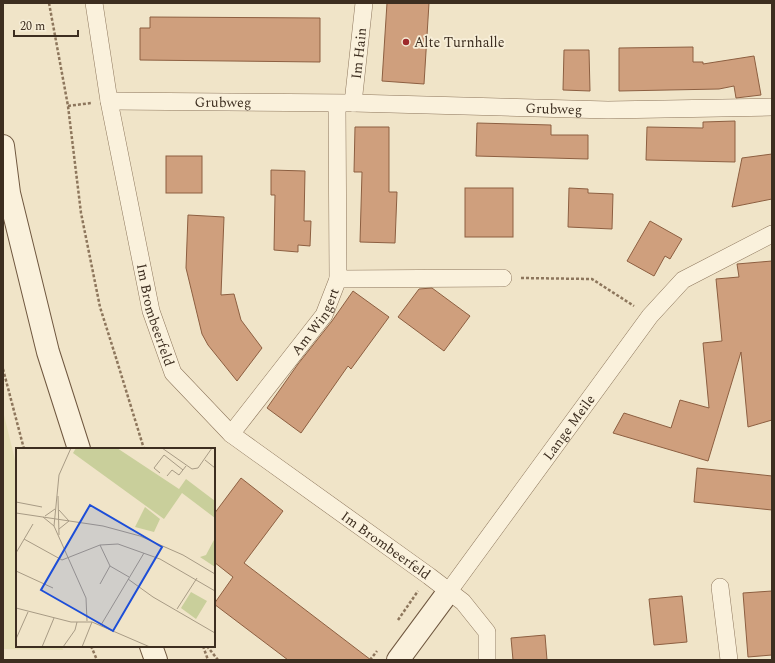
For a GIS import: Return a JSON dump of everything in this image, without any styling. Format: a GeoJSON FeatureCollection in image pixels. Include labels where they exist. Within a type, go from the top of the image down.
{"type":"FeatureCollection","features":[{"type":"Feature","properties":{"kind":"main road"},"geometry":{"type":"LineString","coordinates":[[3,146],[9,193],[45,336],[79,448]]}},
{"type":"Feature","properties":{"kind":"main road"},"geometry":{"type":"LineString","coordinates":[[398,660],[449,591]]}},
{"type":"Feature","properties":{"kind":"main road"},"geometry":{"type":"LineString","coordinates":[[151,647],[156,660]]}},
{"type":"Feature","properties":{"kind":"street","name":"Im Brombeerfeld"},"geometry":{"type":"LineString","coordinates":[[94,3],[109,101],[149,304],[173,373],[231,434],[449,591]]}},
{"type":"Feature","properties":{"kind":"street","name":"Im Hain"},"geometry":{"type":"LineString","coordinates":[[345,104],[364,3]]}},
{"type":"Feature","properties":{"kind":"street","name":"Grubweg"},"geometry":{"type":"LineString","coordinates":[[109,101],[345,104],[608,110],[772,107]]}},
{"type":"Feature","properties":{"kind":"street"},"geometry":{"type":"LineString","coordinates":[[338,279],[345,104]]}},
{"type":"Feature","properties":{"kind":"street","name":"Lange Meile"},"geometry":{"type":"LineString","coordinates":[[449,591],[650,316],[683,280],[772,234]]}},
{"type":"Feature","properties":{"kind":"street","name":"Am Wingert"},"geometry":{"type":"LineString","coordinates":[[231,434],[324,315],[338,279],[503,278]]}},
{"type":"Feature","properties":{"kind":"street"},"geometry":{"type":"LineString","coordinates":[[720,587],[729,660]]}},
{"type":"Feature","properties":{"kind":"street"},"geometry":{"type":"LineString","coordinates":[[449,591],[463,602],[487,632],[487,660]]}},
{"type":"Feature","properties":{"kind":"path"},"geometry":{"type":"LineString","coordinates":[[49,3],[68,106],[81,213],[100,307],[144,448]]}},
{"type":"Feature","properties":{"kind":"path"},"geometry":{"type":"LineString","coordinates":[[503,278],[592,279],[650,316]]}},
{"type":"Feature","properties":{"kind":"path"},"geometry":{"type":"LineString","coordinates":[[3,369],[24,448]]}},
{"type":"Feature","properties":{"kind":"path"},"geometry":{"type":"LineString","coordinates":[[398,621],[429,576]]}},
{"type":"Feature","properties":{"kind":"path"},"geometry":{"type":"LineString","coordinates":[[91,647],[97,660]]}},
{"type":"Feature","properties":{"kind":"path"},"geometry":{"type":"LineString","coordinates":[[204,647],[208,660]]}},
{"type":"Feature","properties":{"kind":"path"},"geometry":{"type":"LineString","coordinates":[[208,647],[218,660]]}},
{"type":"Feature","properties":{"kind":"path"},"geometry":{"type":"LineString","coordinates":[[370,660],[380,647]]}},
{"type":"Feature","properties":{"kind":"shaded area"},"geometry":{"type":"Polygon","coordinates":[[[3,411],[16,464],[16,647],[62,647],[63,650],[3,649],[3,411]]]}},
{"type":"Feature","properties":{"kind":"building","name":"Alte Turnhalle"},"geometry":{"type":"Polygon","coordinates":[[[387,3],[429,3],[424,84],[382,81],[387,3]]]}},
{"type":"Feature","properties":{"kind":"building"},"geometry":{"type":"Polygon","coordinates":[[[150,17],[320,18],[320,62],[140,60],[140,28],[150,28],[150,17]]]}},
{"type":"Feature","properties":{"kind":"building"},"geometry":{"type":"Polygon","coordinates":[[[693,47],[693,62],[703,62],[703,64],[754,56],[761,95],[736,98],[734,86],[719,89],[619,91],[619,48],[693,47]]]}},
{"type":"Feature","properties":{"kind":"building"},"geometry":{"type":"Polygon","coordinates":[[[564,50],[589,50],[590,91],[563,90],[564,50]]]}},
{"type":"Feature","properties":{"kind":"building"},"geometry":{"type":"Polygon","coordinates":[[[735,121],[735,162],[646,160],[647,127],[703,128],[703,122],[735,121]]]}},
{"type":"Feature","properties":{"kind":"building"},"geometry":{"type":"Polygon","coordinates":[[[477,123],[551,125],[551,135],[588,135],[588,159],[476,156],[477,123]]]}},
{"type":"Feature","properties":{"kind":"building"},"geometry":{"type":"Polygon","coordinates":[[[355,127],[389,127],[389,192],[397,192],[395,243],[360,242],[362,172],[354,172],[355,127]]]}},
{"type":"Feature","properties":{"kind":"building"},"geometry":{"type":"Polygon","coordinates":[[[772,154],[772,199],[732,207],[742,158],[772,154]]]}},
{"type":"Feature","properties":{"kind":"building"},"geometry":{"type":"Polygon","coordinates":[[[166,156],[202,156],[202,193],[166,193],[166,156]]]}},
{"type":"Feature","properties":{"kind":"building"},"geometry":{"type":"Polygon","coordinates":[[[271,170],[305,171],[304,221],[311,221],[310,246],[298,245],[298,252],[274,250],[275,195],[271,195],[271,170]]]}},
{"type":"Feature","properties":{"kind":"building"},"geometry":{"type":"Polygon","coordinates":[[[465,188],[513,188],[513,237],[465,237],[465,188]]]}},
{"type":"Feature","properties":{"kind":"building"},"geometry":{"type":"Polygon","coordinates":[[[569,188],[588,189],[588,193],[613,194],[612,229],[568,227],[569,188]]]}},
{"type":"Feature","properties":{"kind":"building"},"geometry":{"type":"Polygon","coordinates":[[[188,215],[224,217],[221,295],[234,294],[241,320],[262,348],[237,381],[208,345],[202,334],[186,268],[188,215]]]}},
{"type":"Feature","properties":{"kind":"building"},"geometry":{"type":"Polygon","coordinates":[[[650,221],[682,239],[670,259],[665,256],[654,276],[627,261],[650,221]]]}},
{"type":"Feature","properties":{"kind":"building"},"geometry":{"type":"Polygon","coordinates":[[[772,261],[772,420],[748,427],[741,352],[708,461],[613,433],[624,413],[671,428],[680,400],[709,408],[703,343],[722,341],[716,279],[739,277],[737,264],[772,261]]]}},
{"type":"Feature","properties":{"kind":"building"},"geometry":{"type":"Polygon","coordinates":[[[432,288],[470,316],[444,351],[398,317],[419,289],[432,288]]]}},
{"type":"Feature","properties":{"kind":"building"},"geometry":{"type":"Polygon","coordinates":[[[353,291],[389,317],[351,369],[348,366],[301,433],[267,408],[353,291]]]}},
{"type":"Feature","properties":{"kind":"building"},"geometry":{"type":"Polygon","coordinates":[[[697,468],[772,476],[772,510],[694,502],[697,468]]]}},
{"type":"Feature","properties":{"kind":"building"},"geometry":{"type":"Polygon","coordinates":[[[241,478],[283,511],[244,563],[371,660],[288,660],[215,605],[233,577],[215,563],[215,513],[241,478]]]}},
{"type":"Feature","properties":{"kind":"building"},"geometry":{"type":"Polygon","coordinates":[[[772,591],[772,655],[748,657],[743,593],[772,591]]]}},
{"type":"Feature","properties":{"kind":"building"},"geometry":{"type":"Polygon","coordinates":[[[682,596],[687,642],[654,645],[649,599],[682,596]]]}},
{"type":"Feature","properties":{"kind":"building"},"geometry":{"type":"Polygon","coordinates":[[[545,635],[547,660],[513,660],[511,638],[545,635]]]}},
{"type":"Feature","properties":{"kind":"place","name":"Alte Turnhalle"},"geometry":{"type":"Point","coordinates":[406,42]}}]}
